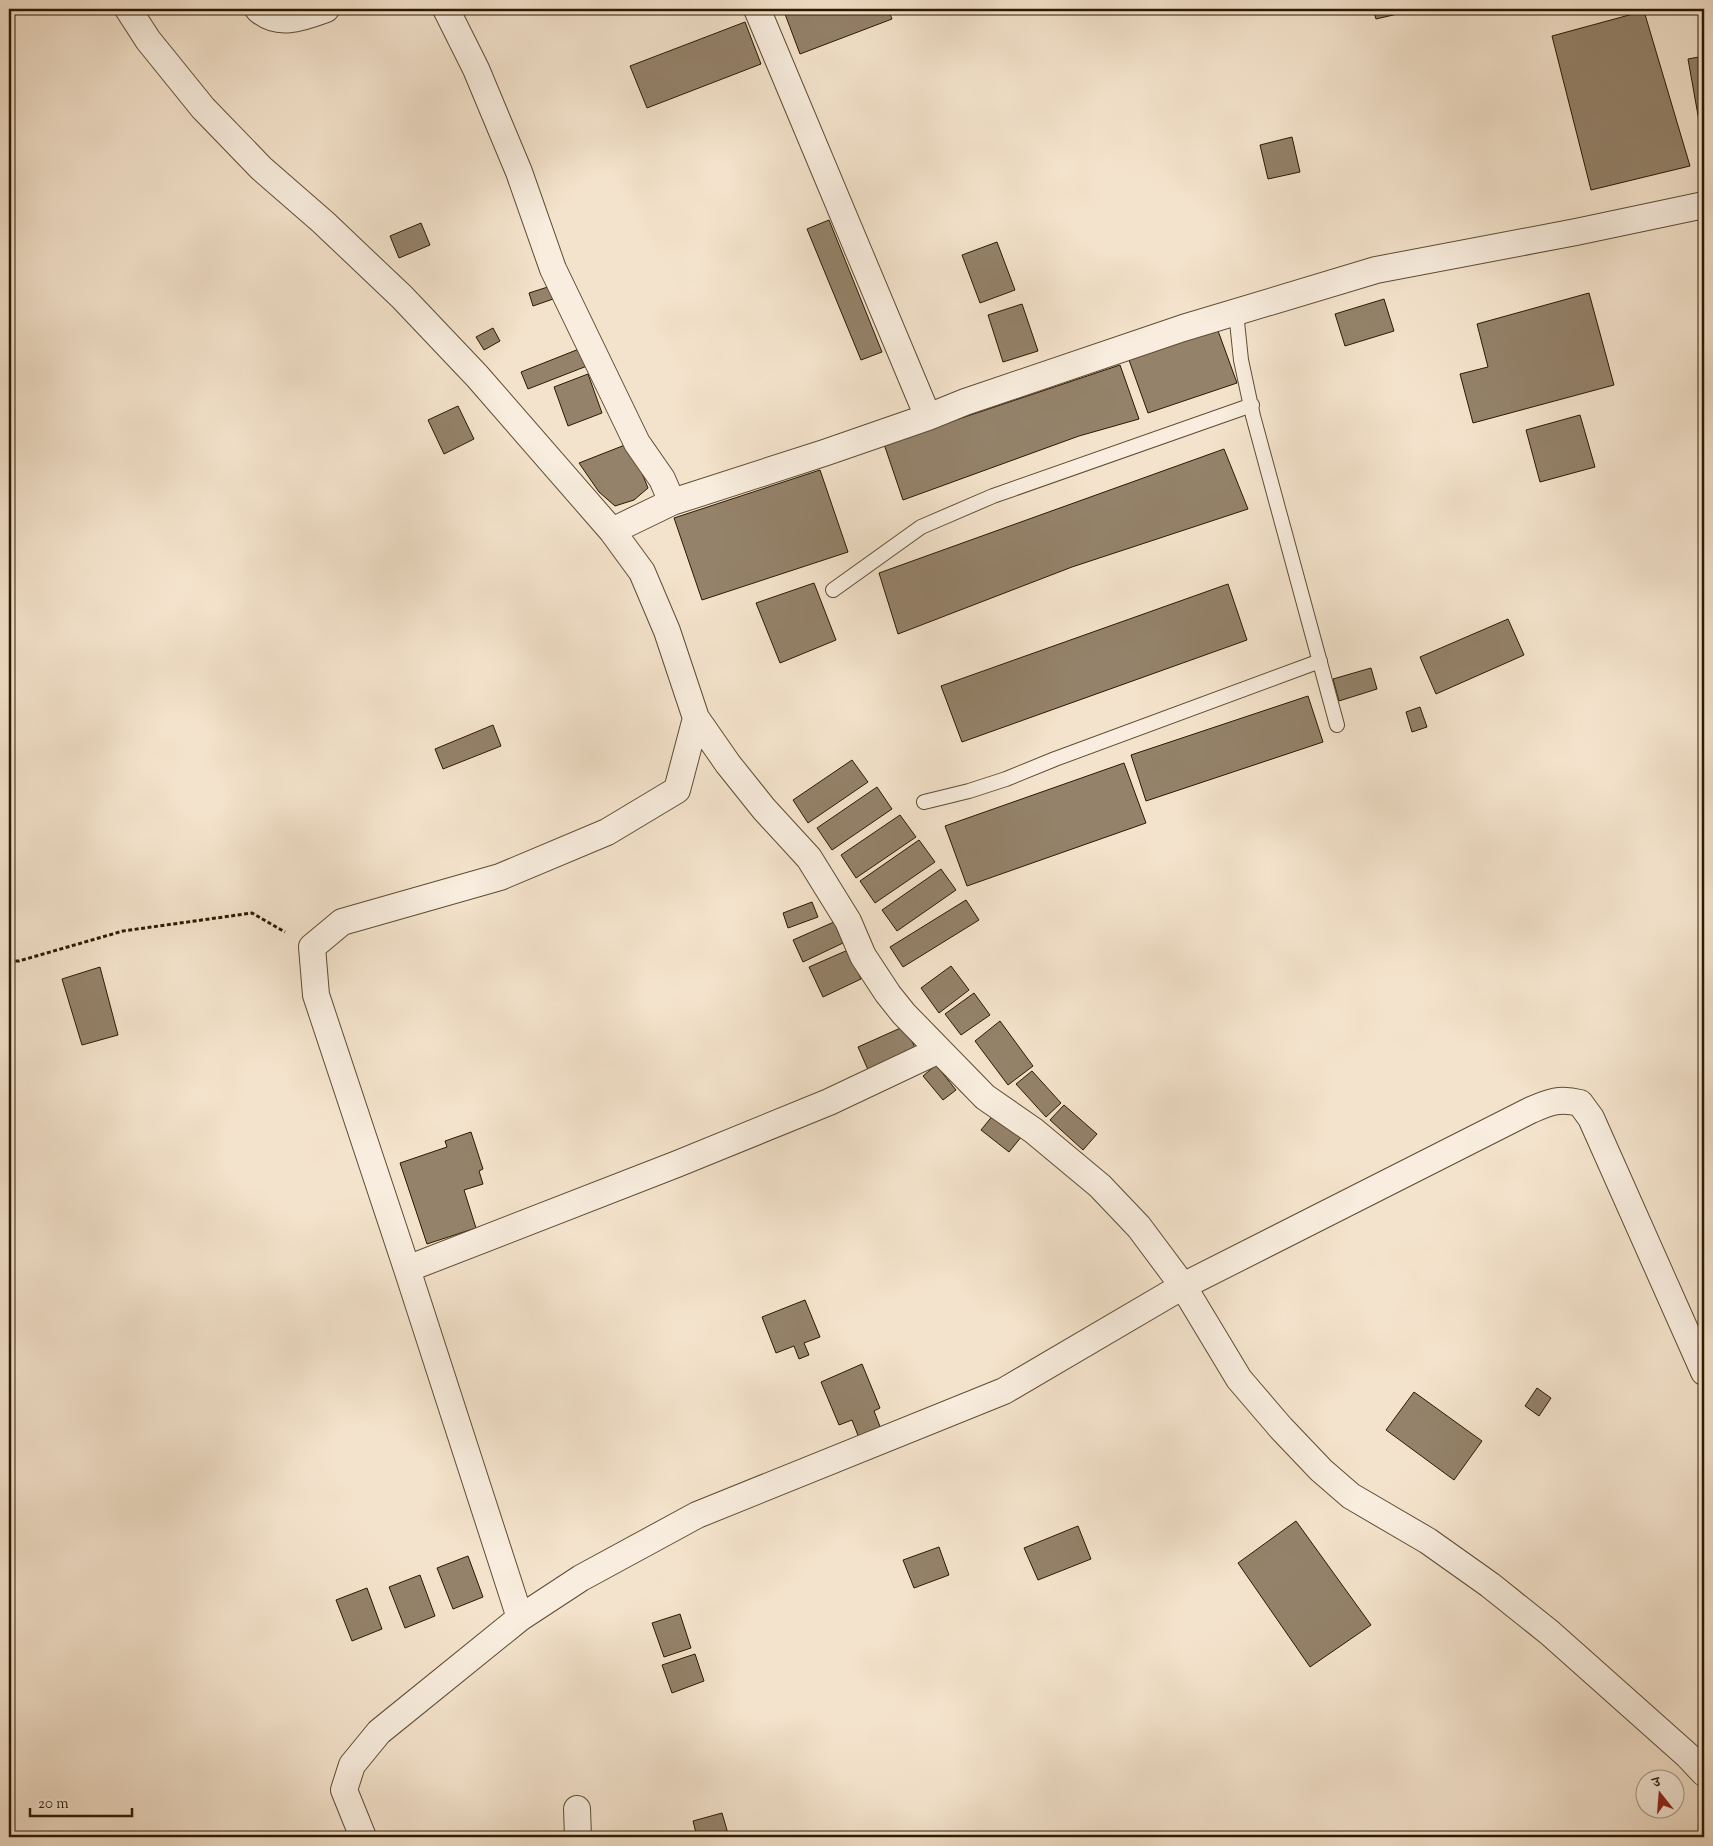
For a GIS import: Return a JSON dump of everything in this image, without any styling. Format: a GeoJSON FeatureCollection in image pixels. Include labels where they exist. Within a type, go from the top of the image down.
{"type":"FeatureCollection","features":[{"type":"Feature","properties":{"kind":"street"},"geometry":{"type":"LineString","coordinates":[[128,9],[148,40],[203,108],[261,168],[323,222],[402,297],[476,376],[612,531],[642,572],[667,631],[696,718],[728,764],[764,809],[809,858],[848,921],[863,956],[888,994],[904,1014],[985,1097],[1034,1131],[1100,1186],[1138,1227],[1183,1286],[1240,1379],[1280,1428],[1321,1470],[1352,1496],[1428,1541],[1490,1585],[1550,1632],[1687,1755],[1704,1773]]}},
{"type":"Feature","properties":{"kind":"street"},"geometry":{"type":"LineString","coordinates":[[258,9],[279,20],[297,19],[326,9]]}},
{"type":"Feature","properties":{"kind":"street"},"geometry":{"type":"LineString","coordinates":[[446,9],[476,69],[515,163],[553,269],[632,434],[662,479],[672,502]]}},
{"type":"Feature","properties":{"kind":"street"},"geometry":{"type":"LineString","coordinates":[[757,9],[928,417]]}},
{"type":"Feature","properties":{"kind":"street"},"geometry":{"type":"LineString","coordinates":[[612,531],[672,502],[824,453],[928,417],[964,402],[1236,312],[1376,270],[1576,232],[1704,205]]}},
{"type":"Feature","properties":{"kind":"street"},"geometry":{"type":"LineString","coordinates":[[520,1618],[316,995],[312,947],[342,922],[500,877],[607,832],[676,790],[696,718]]}},
{"type":"Feature","properties":{"kind":"street"},"geometry":{"type":"LineString","coordinates":[[407,1269],[820,1106],[940,1050]]}},
{"type":"Feature","properties":{"kind":"street"},"geometry":{"type":"LineString","coordinates":[[363,1837],[344,1790],[352,1765],[379,1732],[520,1618],[581,1578],[697,1515],[1004,1390],[1183,1286],[1531,1110],[1553,1101],[1567,1100],[1580,1102],[1591,1118],[1704,1372]]}},
{"type":"Feature","properties":{"kind":"street"},"geometry":{"type":"LineString","coordinates":[[576,1809],[578,1837]]}},
{"type":"Feature","properties":{"kind":"lane"},"geometry":{"type":"LineString","coordinates":[[1236,312],[1241,360],[1253,416],[1270,484],[1338,725]]}},
{"type":"Feature","properties":{"kind":"lane"},"geometry":{"type":"LineString","coordinates":[[833,590],[921,527],[957,511],[993,496],[1252,405]]}},
{"type":"Feature","properties":{"kind":"lane"},"geometry":{"type":"LineString","coordinates":[[924,802],[969,791],[1006,779],[1320,661]]}},
{"type":"Feature","properties":{"kind":"path"},"geometry":{"type":"LineString","coordinates":[[9,961],[20,961],[123,932],[252,913],[312,947]]}},
{"type":"Feature","properties":{"kind":"building"},"geometry":{"type":"Polygon","coordinates":[[[800,9],[888,9],[892,19],[800,54],[785,14],[800,9]]]}},
{"type":"Feature","properties":{"kind":"building"},"geometry":{"type":"Polygon","coordinates":[[[1373,9],[1419,9],[1376,19],[1373,9]]]}},
{"type":"Feature","properties":{"kind":"building"},"geometry":{"type":"Polygon","coordinates":[[[1644,11],[1690,166],[1591,190],[1552,36],[1644,11]]]}},
{"type":"Feature","properties":{"kind":"building"},"geometry":{"type":"Polygon","coordinates":[[[745,22],[761,64],[647,108],[630,66],[745,22]]]}},
{"type":"Feature","properties":{"kind":"building"},"geometry":{"type":"Polygon","coordinates":[[[1704,56],[1704,149],[1688,59],[1704,56]]]}},
{"type":"Feature","properties":{"kind":"building"},"geometry":{"type":"Polygon","coordinates":[[[1292,137],[1300,172],[1268,179],[1260,145],[1292,137]]]}},
{"type":"Feature","properties":{"kind":"building"},"geometry":{"type":"Polygon","coordinates":[[[829,220],[882,352],[861,360],[807,229],[829,220]]]}},
{"type":"Feature","properties":{"kind":"building"},"geometry":{"type":"Polygon","coordinates":[[[421,223],[430,245],[399,258],[390,236],[421,223]]]}},
{"type":"Feature","properties":{"kind":"building"},"geometry":{"type":"Polygon","coordinates":[[[997,242],[1015,290],[980,303],[962,255],[997,242]]]}},
{"type":"Feature","properties":{"kind":"building"},"geometry":{"type":"Polygon","coordinates":[[[554,285],[559,297],[533,306],[529,293],[554,285]]]}},
{"type":"Feature","properties":{"kind":"building"},"geometry":{"type":"Polygon","coordinates":[[[1589,293],[1614,385],[1473,423],[1460,374],[1488,367],[1477,324],[1589,293]]]}},
{"type":"Feature","properties":{"kind":"building"},"geometry":{"type":"Polygon","coordinates":[[[1384,299],[1394,331],[1345,346],[1335,314],[1384,299]]]}},
{"type":"Feature","properties":{"kind":"building"},"geometry":{"type":"Polygon","coordinates":[[[1022,304],[1038,351],[1003,362],[988,315],[1022,304]]]}},
{"type":"Feature","properties":{"kind":"building"},"geometry":{"type":"Polygon","coordinates":[[[493,328],[500,341],[484,350],[476,337],[493,328]]]}},
{"type":"Feature","properties":{"kind":"building"},"geometry":{"type":"Polygon","coordinates":[[[1217,328],[1237,383],[1148,413],[1129,360],[1217,328]]]}},
{"type":"Feature","properties":{"kind":"building"},"geometry":{"type":"Polygon","coordinates":[[[579,349],[587,366],[528,389],[521,372],[579,349]]]}},
{"type":"Feature","properties":{"kind":"building"},"geometry":{"type":"Polygon","coordinates":[[[1120,365],[1139,419],[1079,436],[903,500],[884,444],[1120,365]]]}},
{"type":"Feature","properties":{"kind":"building"},"geometry":{"type":"Polygon","coordinates":[[[588,374],[602,413],[568,426],[554,387],[588,374]]]}},
{"type":"Feature","properties":{"kind":"building"},"geometry":{"type":"Polygon","coordinates":[[[458,406],[474,439],[444,454],[428,420],[458,406]]]}},
{"type":"Feature","properties":{"kind":"building"},"geometry":{"type":"Polygon","coordinates":[[[1580,415],[1595,467],[1540,482],[1526,430],[1580,415]]]}},
{"type":"Feature","properties":{"kind":"building"},"geometry":{"type":"Polygon","coordinates":[[[630,443],[648,488],[634,500],[615,506],[599,492],[579,463],[630,443]]]}},
{"type":"Feature","properties":{"kind":"building"},"geometry":{"type":"Polygon","coordinates":[[[1224,449],[1248,509],[1072,567],[898,634],[879,573],[1224,449]]]}},
{"type":"Feature","properties":{"kind":"building"},"geometry":{"type":"Polygon","coordinates":[[[820,470],[848,552],[702,600],[674,518],[820,470]]]}},
{"type":"Feature","properties":{"kind":"building"},"geometry":{"type":"Polygon","coordinates":[[[814,583],[836,640],[780,663],[756,603],[814,583]]]}},
{"type":"Feature","properties":{"kind":"building"},"geometry":{"type":"Polygon","coordinates":[[[1228,584],[1247,640],[962,742],[941,686],[1228,584]]]}},
{"type":"Feature","properties":{"kind":"building"},"geometry":{"type":"Polygon","coordinates":[[[1508,619],[1524,655],[1436,694],[1420,657],[1508,619]]]}},
{"type":"Feature","properties":{"kind":"building"},"geometry":{"type":"Polygon","coordinates":[[[1371,668],[1377,689],[1339,701],[1333,679],[1371,668]]]}},
{"type":"Feature","properties":{"kind":"building"},"geometry":{"type":"Polygon","coordinates":[[[1308,696],[1323,742],[1146,801],[1131,755],[1308,696]]]}},
{"type":"Feature","properties":{"kind":"building"},"geometry":{"type":"Polygon","coordinates":[[[1420,707],[1427,727],[1412,732],[1406,712],[1420,707]]]}},
{"type":"Feature","properties":{"kind":"building"},"geometry":{"type":"Polygon","coordinates":[[[493,725],[501,746],[443,769],[435,749],[493,725]]]}},
{"type":"Feature","properties":{"kind":"building"},"geometry":{"type":"Polygon","coordinates":[[[852,760],[868,782],[808,823],[793,800],[852,760]]]}},
{"type":"Feature","properties":{"kind":"building"},"geometry":{"type":"Polygon","coordinates":[[[1124,763],[1146,823],[967,886],[945,826],[1124,763]]]}},
{"type":"Feature","properties":{"kind":"building"},"geometry":{"type":"Polygon","coordinates":[[[877,787],[892,809],[832,850],[817,828],[877,787]]]}},
{"type":"Feature","properties":{"kind":"building"},"geometry":{"type":"Polygon","coordinates":[[[900,815],[916,837],[856,878],[841,855],[900,815]]]}},
{"type":"Feature","properties":{"kind":"building"},"geometry":{"type":"Polygon","coordinates":[[[919,840],[935,862],[875,903],[860,881],[919,840]]]}},
{"type":"Feature","properties":{"kind":"building"},"geometry":{"type":"Polygon","coordinates":[[[941,869],[956,890],[897,931],[882,910],[941,869]]]}},
{"type":"Feature","properties":{"kind":"building"},"geometry":{"type":"Polygon","coordinates":[[[966,900],[979,920],[903,967],[890,947],[966,900]]]}},
{"type":"Feature","properties":{"kind":"building"},"geometry":{"type":"Polygon","coordinates":[[[812,902],[818,917],[788,928],[783,913],[812,902]]]}},
{"type":"Feature","properties":{"kind":"building"},"geometry":{"type":"Polygon","coordinates":[[[834,922],[843,943],[803,962],[793,940],[834,922]]]}},
{"type":"Feature","properties":{"kind":"building"},"geometry":{"type":"Polygon","coordinates":[[[848,950],[861,979],[823,997],[809,967],[848,950]]]}},
{"type":"Feature","properties":{"kind":"building"},"geometry":{"type":"Polygon","coordinates":[[[951,966],[969,990],[939,1013],[921,988],[951,966]]]}},
{"type":"Feature","properties":{"kind":"building"},"geometry":{"type":"Polygon","coordinates":[[[100,967],[118,1035],[82,1045],[62,979],[100,967]]]}},
{"type":"Feature","properties":{"kind":"building"},"geometry":{"type":"Polygon","coordinates":[[[974,993],[990,1015],[961,1035],[945,1014],[974,993]]]}},
{"type":"Feature","properties":{"kind":"building"},"geometry":{"type":"Polygon","coordinates":[[[1000,1021],[1033,1066],[1008,1085],[975,1041],[1000,1021]]]}},
{"type":"Feature","properties":{"kind":"building"},"geometry":{"type":"Polygon","coordinates":[[[905,1026],[916,1050],[869,1072],[858,1047],[905,1026]]]}},
{"type":"Feature","properties":{"kind":"building"},"geometry":{"type":"Polygon","coordinates":[[[936,1065],[956,1090],[943,1100],[923,1076],[936,1065]]]}},
{"type":"Feature","properties":{"kind":"building"},"geometry":{"type":"Polygon","coordinates":[[[1032,1071],[1061,1103],[1046,1117],[1016,1084],[1032,1071]]]}},
{"type":"Feature","properties":{"kind":"building"},"geometry":{"type":"Polygon","coordinates":[[[1064,1105],[1097,1134],[1083,1150],[1050,1120],[1064,1105]]]}},
{"type":"Feature","properties":{"kind":"building"},"geometry":{"type":"Polygon","coordinates":[[[994,1114],[1022,1136],[1009,1152],[981,1130],[994,1114]]]}},
{"type":"Feature","properties":{"kind":"building"},"geometry":{"type":"Polygon","coordinates":[[[471,1132],[483,1169],[479,1171],[483,1184],[464,1190],[476,1228],[427,1244],[400,1163],[447,1147],[445,1141],[471,1132]]]}},
{"type":"Feature","properties":{"kind":"building"},"geometry":{"type":"Polygon","coordinates":[[[805,1300],[820,1337],[804,1343],[809,1355],[799,1359],[794,1346],[776,1353],[762,1317],[805,1300]]]}},
{"type":"Feature","properties":{"kind":"building"},"geometry":{"type":"Polygon","coordinates":[[[862,1364],[880,1408],[874,1411],[881,1429],[859,1438],[852,1420],[839,1425],[821,1382],[862,1364]]]}},
{"type":"Feature","properties":{"kind":"building"},"geometry":{"type":"Polygon","coordinates":[[[1537,1388],[1551,1398],[1539,1416],[1525,1406],[1537,1388]]]}},
{"type":"Feature","properties":{"kind":"building"},"geometry":{"type":"Polygon","coordinates":[[[1414,1392],[1482,1441],[1454,1480],[1386,1430],[1414,1392]]]}},
{"type":"Feature","properties":{"kind":"building"},"geometry":{"type":"Polygon","coordinates":[[[1296,1521],[1371,1625],[1310,1667],[1238,1563],[1296,1521]]]}},
{"type":"Feature","properties":{"kind":"building"},"geometry":{"type":"Polygon","coordinates":[[[1078,1526],[1091,1559],[1038,1580],[1024,1548],[1078,1526]]]}},
{"type":"Feature","properties":{"kind":"building"},"geometry":{"type":"Polygon","coordinates":[[[939,1547],[949,1575],[914,1588],[903,1560],[939,1547]]]}},
{"type":"Feature","properties":{"kind":"building"},"geometry":{"type":"Polygon","coordinates":[[[468,1556],[483,1597],[453,1609],[437,1568],[468,1556]]]}},
{"type":"Feature","properties":{"kind":"building"},"geometry":{"type":"Polygon","coordinates":[[[420,1575],[435,1616],[405,1628],[389,1587],[420,1575]]]}},
{"type":"Feature","properties":{"kind":"building"},"geometry":{"type":"Polygon","coordinates":[[[367,1588],[382,1629],[352,1641],[336,1600],[367,1588]]]}},
{"type":"Feature","properties":{"kind":"building"},"geometry":{"type":"Polygon","coordinates":[[[680,1614],[691,1648],[664,1657],[652,1623],[680,1614]]]}},
{"type":"Feature","properties":{"kind":"building"},"geometry":{"type":"Polygon","coordinates":[[[695,1654],[704,1681],[672,1693],[662,1665],[695,1654]]]}},
{"type":"Feature","properties":{"kind":"building"},"geometry":{"type":"Polygon","coordinates":[[[722,1813],[729,1837],[697,1837],[693,1821],[722,1813]]]}}]}
